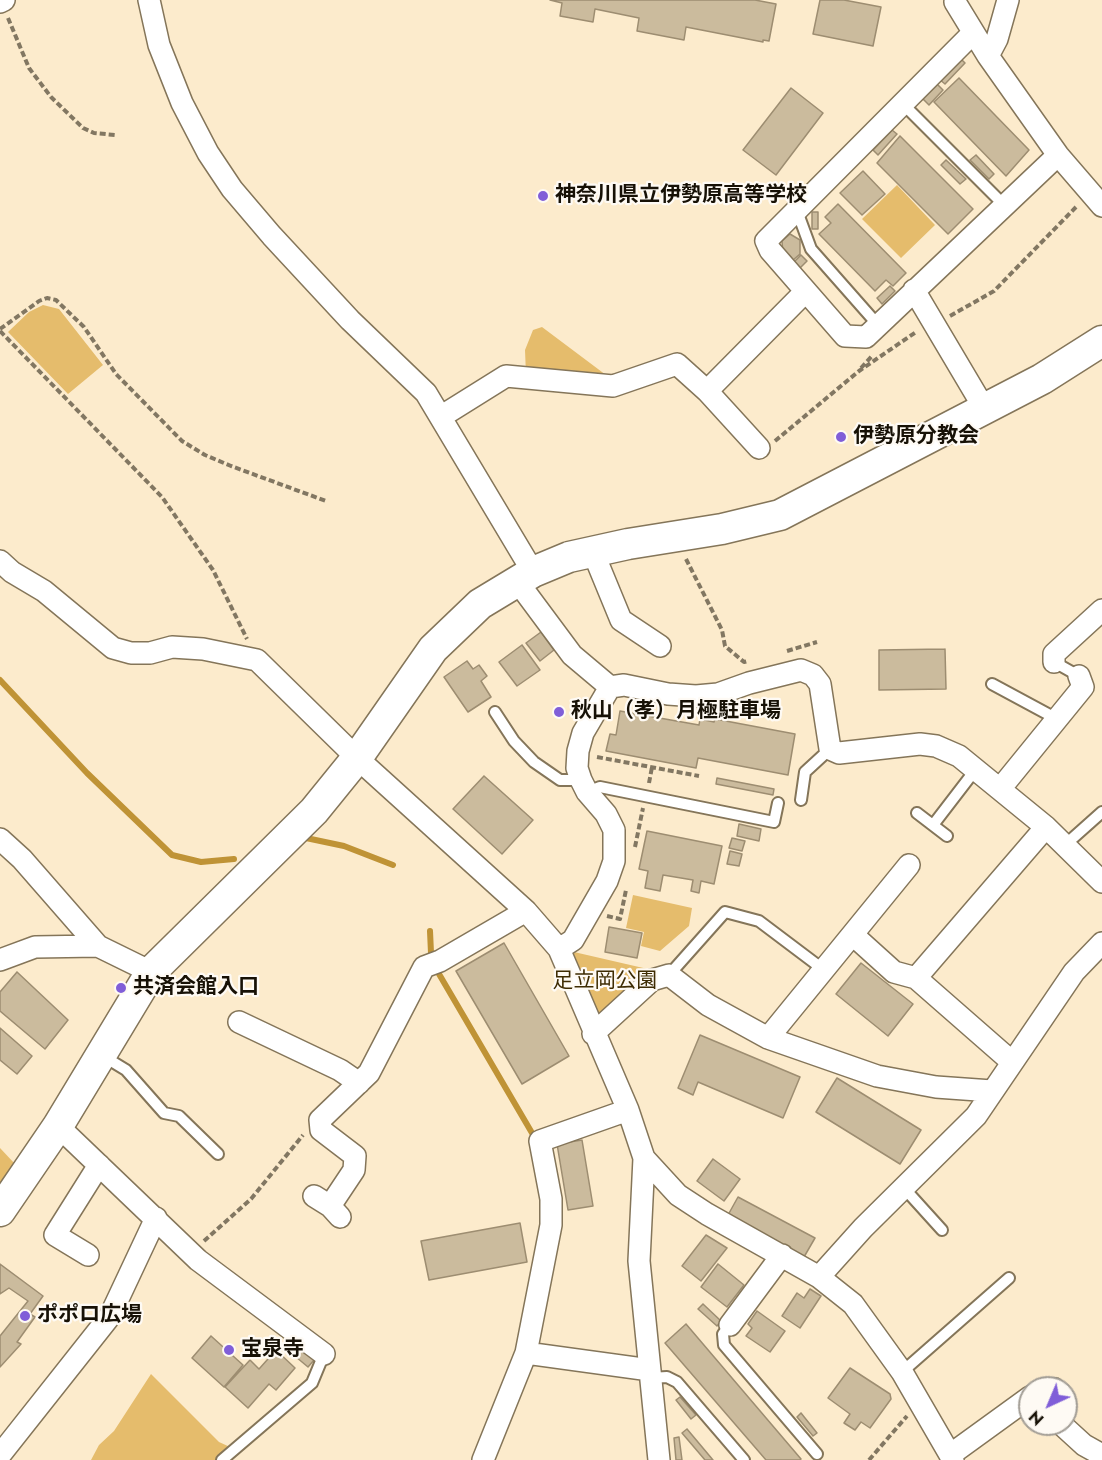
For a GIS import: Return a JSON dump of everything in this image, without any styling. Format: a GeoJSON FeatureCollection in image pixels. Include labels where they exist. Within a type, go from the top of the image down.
{"type":"FeatureCollection","features":[{"type":"Feature","properties":{"kind":"street"},"geometry":{"type":"LineString","coordinates":[[149,0],[159,45],[182,103],[208,153],[232,189],[350,320],[426,393],[441,416],[525,576],[572,655],[610,687],[624,685],[668,694],[696,696],[718,694],[749,683],[801,670],[813,675],[820,684],[830,749],[839,753],[920,744],[936,746],[959,756],[1046,827],[1102,882]]}},
{"type":"Feature","properties":{"kind":"street"},"geometry":{"type":"LineString","coordinates":[[988,56],[998,39],[1008,0]]}},
{"type":"Feature","properties":{"kind":"street"},"geometry":{"type":"LineString","coordinates":[[955,2],[988,56],[1058,155],[1099,193]]}},
{"type":"Feature","properties":{"kind":"street"},"geometry":{"type":"LineString","coordinates":[[973,33],[904,105],[766,241],[770,250],[845,336],[866,337],[1058,155]]}},
{"type":"Feature","properties":{"kind":"street"},"geometry":{"type":"LineString","coordinates":[[914,290],[984,408]]}},
{"type":"Feature","properties":{"kind":"street"},"geometry":{"type":"LineString","coordinates":[[707,391],[805,292]]}},
{"type":"Feature","properties":{"kind":"street"},"geometry":{"type":"LineString","coordinates":[[0,1211],[58,1126],[151,972],[314,811],[357,758],[433,650],[480,604],[525,576],[569,557],[722,530],[780,515],[1042,379],[1102,341]]}},
{"type":"Feature","properties":{"kind":"street"},"geometry":{"type":"LineString","coordinates":[[441,416],[506,376],[613,386],[677,364],[707,391],[759,448]]}},
{"type":"Feature","properties":{"kind":"street"},"geometry":{"type":"LineString","coordinates":[[592,552],[621,620],[649,644]]}},
{"type":"Feature","properties":{"kind":"street"},"geometry":{"type":"LineString","coordinates":[[0,561],[12,572],[44,591],[113,648],[131,653],[150,653],[171,647],[192,648],[257,660],[357,758],[526,911],[559,949],[593,1034],[628,1110],[644,1158],[639,1261],[659,1460]]}},
{"type":"Feature","properties":{"kind":"street"},"geometry":{"type":"LineString","coordinates":[[1054,662],[1054,654],[1102,610]]}},
{"type":"Feature","properties":{"kind":"street"},"geometry":{"type":"LineString","coordinates":[[1000,789],[1083,687],[1079,676]]}},
{"type":"Feature","properties":{"kind":"street"},"geometry":{"type":"LineString","coordinates":[[559,949],[573,940],[607,881],[614,861],[614,830],[606,814],[584,786],[578,754],[583,733],[610,687]]}},
{"type":"Feature","properties":{"kind":"street"},"geometry":{"type":"LineString","coordinates":[[916,978],[1046,827]]}},
{"type":"Feature","properties":{"kind":"street"},"geometry":{"type":"LineString","coordinates":[[0,839],[22,859],[98,946],[151,972]]}},
{"type":"Feature","properties":{"kind":"street"},"geometry":{"type":"LineString","coordinates":[[768,1038],[909,865]]}},
{"type":"Feature","properties":{"kind":"street"},"geometry":{"type":"LineString","coordinates":[[328,1206],[354,1170],[355,1156],[321,1130],[320,1120],[369,1073],[424,967],[440,961],[526,911]]}},
{"type":"Feature","properties":{"kind":"street"},"geometry":{"type":"LineString","coordinates":[[854,935],[894,972],[916,978],[1012,1062]]}},
{"type":"Feature","properties":{"kind":"street"},"geometry":{"type":"LineString","coordinates":[[819,1277],[863,1228],[976,1116],[1074,972],[1102,943]]}},
{"type":"Feature","properties":{"kind":"street"},"geometry":{"type":"LineString","coordinates":[[0,960],[35,947],[98,946]]}},
{"type":"Feature","properties":{"kind":"street"},"geometry":{"type":"LineString","coordinates":[[593,1034],[652,980],[669,975],[708,1005],[768,1038],[878,1076],[936,1087],[992,1091]]}},
{"type":"Feature","properties":{"kind":"street"},"geometry":{"type":"LineString","coordinates":[[239,1022],[266,1043],[340,1070],[359,1083]]}},
{"type":"Feature","properties":{"kind":"street"},"geometry":{"type":"LineString","coordinates":[[483,1460],[525,1353],[551,1225],[551,1199],[540,1142],[628,1110]]}},
{"type":"Feature","properties":{"kind":"street"},"geometry":{"type":"LineString","coordinates":[[58,1126],[190,1252],[324,1354]]}},
{"type":"Feature","properties":{"kind":"street"},"geometry":{"type":"LineString","coordinates":[[644,1158],[678,1195],[707,1214],[819,1277],[864,1317],[902,1372],[951,1458],[1018,1406]]}},
{"type":"Feature","properties":{"kind":"street"},"geometry":{"type":"LineString","coordinates":[[88,1255],[55,1235],[99,1165]]}},
{"type":"Feature","properties":{"kind":"street"},"geometry":{"type":"LineString","coordinates":[[0,1455],[110,1316],[156,1218]]}},
{"type":"Feature","properties":{"kind":"street"},"geometry":{"type":"LineString","coordinates":[[730,1325],[782,1255]]}},
{"type":"Feature","properties":{"kind":"street"},"geometry":{"type":"LineString","coordinates":[[525,1353],[650,1374]]}},
{"type":"Feature","properties":{"kind":"street"},"geometry":{"type":"LineString","coordinates":[[1075,1436],[1102,1455]]}},
{"type":"Feature","properties":{"kind":"lane"},"geometry":{"type":"LineString","coordinates":[[904,105],[1004,206]]}},
{"type":"Feature","properties":{"kind":"lane"},"geometry":{"type":"LineString","coordinates":[[797,211],[811,249],[878,325]]}},
{"type":"Feature","properties":{"kind":"lane"},"geometry":{"type":"LineString","coordinates":[[1054,662],[1079,676]]}},
{"type":"Feature","properties":{"kind":"lane"},"geometry":{"type":"LineString","coordinates":[[992,684],[1057,719]]}},
{"type":"Feature","properties":{"kind":"lane"},"geometry":{"type":"LineString","coordinates":[[495,712],[514,741],[534,762],[560,780],[774,822],[778,803]]}},
{"type":"Feature","properties":{"kind":"lane"},"geometry":{"type":"LineString","coordinates":[[801,800],[805,772],[830,749]]}},
{"type":"Feature","properties":{"kind":"lane"},"geometry":{"type":"LineString","coordinates":[[933,825],[976,769]]}},
{"type":"Feature","properties":{"kind":"lane"},"geometry":{"type":"LineString","coordinates":[[1065,845],[1102,812]]}},
{"type":"Feature","properties":{"kind":"lane"},"geometry":{"type":"LineString","coordinates":[[917,813],[947,836]]}},
{"type":"Feature","properties":{"kind":"lane"},"geometry":{"type":"LineString","coordinates":[[669,975],[725,912],[759,921],[824,970]]}},
{"type":"Feature","properties":{"kind":"lane"},"geometry":{"type":"LineString","coordinates":[[100,1054],[126,1071],[164,1113],[179,1116],[218,1154]]}},
{"type":"Feature","properties":{"kind":"lane"},"geometry":{"type":"LineString","coordinates":[[904,1188],[942,1230]]}},
{"type":"Feature","properties":{"kind":"lane"},"geometry":{"type":"LineString","coordinates":[[902,1372],[1009,1278]]}},
{"type":"Feature","properties":{"kind":"lane"},"geometry":{"type":"LineString","coordinates":[[730,1325],[723,1334],[724,1345],[817,1454]]}},
{"type":"Feature","properties":{"kind":"lane"},"geometry":{"type":"LineString","coordinates":[[222,1460],[312,1383],[324,1354]]}},
{"type":"Feature","properties":{"kind":"lane"},"geometry":{"type":"LineString","coordinates":[[650,1374],[668,1377],[677,1382],[744,1460]]}},
{"type":"Feature","properties":{"kind":"path"},"geometry":{"type":"LineString","coordinates":[[2,1],[14,37],[36,80],[83,128],[94,133],[115,135]]}},
{"type":"Feature","properties":{"kind":"path"},"geometry":{"type":"LineString","coordinates":[[961,311],[994,291],[1099,193]]}},
{"type":"Feature","properties":{"kind":"path"},"geometry":{"type":"LineString","coordinates":[[257,660],[213,570],[162,497],[0,330],[39,301],[47,298],[56,300],[84,327],[116,374],[182,441],[231,466],[326,501]]}},
{"type":"Feature","properties":{"kind":"path"},"geometry":{"type":"LineString","coordinates":[[759,448],[764,449],[859,371],[910,336]]}},
{"type":"Feature","properties":{"kind":"path"},"geometry":{"type":"LineString","coordinates":[[675,537],[722,630],[725,646],[744,662],[755,659]]}},
{"type":"Feature","properties":{"kind":"path"},"geometry":{"type":"LineString","coordinates":[[776,654],[817,642]]}},
{"type":"Feature","properties":{"kind":"path"},"geometry":{"type":"LineString","coordinates":[[578,754],[699,776]]}},
{"type":"Feature","properties":{"kind":"path"},"geometry":{"type":"LineString","coordinates":[[190,1252],[251,1199],[310,1127],[320,1124]]}},
{"type":"Feature","properties":{"kind":"path"},"geometry":{"type":"LineString","coordinates":[[869,1460],[919,1402]]}},
{"type":"Feature","properties":{"kind":"green space"},"geometry":{"type":"Polygon","coordinates":[[[897,185],[935,225],[901,258],[862,219],[897,185]]]}},
{"type":"Feature","properties":{"kind":"green space"},"geometry":{"type":"Polygon","coordinates":[[[43,305],[59,309],[103,365],[68,394],[8,332],[29,312],[43,305]]]}},
{"type":"Feature","properties":{"kind":"green space"},"geometry":{"type":"Polygon","coordinates":[[[542,327],[614,381],[526,375],[525,350],[533,330],[542,327]]]}},
{"type":"Feature","properties":{"kind":"green space"},"geometry":{"type":"Polygon","coordinates":[[[633,895],[692,908],[689,926],[660,951],[641,946],[644,932],[626,928],[633,895]]]}},
{"type":"Feature","properties":{"kind":"green space","name":"足立岡公園"},"geometry":{"type":"Polygon","coordinates":[[[574,952],[652,970],[604,1014],[592,1012],[570,954],[574,952]]]}},
{"type":"Feature","properties":{"kind":"green space"},"geometry":{"type":"Polygon","coordinates":[[[0,1148],[15,1164],[0,1186],[0,1148]]]}},
{"type":"Feature","properties":{"kind":"green space"},"geometry":{"type":"Polygon","coordinates":[[[151,1374],[219,1442],[230,1447],[216,1460],[91,1460],[99,1445],[114,1431],[151,1374]]]}},
{"type":"Feature","properties":{"kind":"building"},"geometry":{"type":"Polygon","coordinates":[[[550,0],[755,0],[776,4],[769,41],[763,40],[763,42],[686,27],[684,40],[637,31],[639,18],[595,9],[593,22],[560,16],[562,3],[550,0]]]}},
{"type":"Feature","properties":{"kind":"building"},"geometry":{"type":"Polygon","coordinates":[[[820,0],[844,0],[881,7],[873,46],[813,34],[820,0]]]}},
{"type":"Feature","properties":{"kind":"building"},"geometry":{"type":"Polygon","coordinates":[[[959,57],[965,63],[945,84],[939,79],[959,57]]]}},
{"type":"Feature","properties":{"kind":"building"},"geometry":{"type":"Polygon","coordinates":[[[959,78],[1029,150],[1006,176],[934,102],[959,78]]]}},
{"type":"Feature","properties":{"kind":"building"},"geometry":{"type":"Polygon","coordinates":[[[936,83],[943,90],[929,105],[922,98],[936,83]]]}},
{"type":"Feature","properties":{"kind":"building"},"geometry":{"type":"Polygon","coordinates":[[[791,88],[823,113],[776,175],[743,150],[791,88]]]}},
{"type":"Feature","properties":{"kind":"building"},"geometry":{"type":"Polygon","coordinates":[[[892,130],[897,134],[878,155],[873,150],[892,130]]]}},
{"type":"Feature","properties":{"kind":"building"},"geometry":{"type":"Polygon","coordinates":[[[900,136],[973,209],[948,234],[877,163],[900,136]]]}},
{"type":"Feature","properties":{"kind":"building"},"geometry":{"type":"Polygon","coordinates":[[[976,155],[994,174],[989,179],[970,160],[976,155]]]}},
{"type":"Feature","properties":{"kind":"building"},"geometry":{"type":"Polygon","coordinates":[[[946,160],[966,179],[960,184],[941,165],[946,160]]]}},
{"type":"Feature","properties":{"kind":"building"},"geometry":{"type":"Polygon","coordinates":[[[863,171],[885,194],[862,215],[840,193],[863,171]]]}},
{"type":"Feature","properties":{"kind":"building"},"geometry":{"type":"Polygon","coordinates":[[[838,204],[906,273],[893,286],[886,280],[875,291],[819,234],[831,223],[825,217],[838,204]]]}},
{"type":"Feature","properties":{"kind":"building"},"geometry":{"type":"Polygon","coordinates":[[[812,212],[818,212],[818,229],[812,229],[812,212]]]}},
{"type":"Feature","properties":{"kind":"building"},"geometry":{"type":"Polygon","coordinates":[[[790,234],[800,240],[800,254],[792,261],[783,254],[782,241],[790,234]]]}},
{"type":"Feature","properties":{"kind":"building"},"geometry":{"type":"Polygon","coordinates":[[[801,255],[807,261],[798,270],[792,264],[801,255]]]}},
{"type":"Feature","properties":{"kind":"building"},"geometry":{"type":"Polygon","coordinates":[[[890,286],[895,291],[882,304],[877,298],[890,286]]]}},
{"type":"Feature","properties":{"kind":"building"},"geometry":{"type":"Polygon","coordinates":[[[541,632],[554,650],[540,661],[526,643],[541,632]]]}},
{"type":"Feature","properties":{"kind":"building"},"geometry":{"type":"Polygon","coordinates":[[[522,645],[540,670],[517,686],[499,662],[522,645]]]}},
{"type":"Feature","properties":{"kind":"building"},"geometry":{"type":"Polygon","coordinates":[[[945,649],[946,689],[879,690],[879,650],[945,649]]]}},
{"type":"Feature","properties":{"kind":"building"},"geometry":{"type":"Polygon","coordinates":[[[467,661],[473,669],[479,665],[487,676],[481,681],[491,697],[468,712],[444,677],[467,661]]]}},
{"type":"Feature","properties":{"kind":"building"},"geometry":{"type":"Polygon","coordinates":[[[620,711],[699,725],[700,719],[714,722],[715,719],[795,734],[788,775],[698,758],[696,768],[606,751],[610,734],[616,735],[620,711]]]}},
{"type":"Feature","properties":{"kind":"building"},"geometry":{"type":"Polygon","coordinates":[[[484,776],[533,820],[502,854],[453,809],[484,776]]]}},
{"type":"Feature","properties":{"kind":"building"},"geometry":{"type":"Polygon","coordinates":[[[717,778],[774,789],[773,795],[716,784],[717,778]]]}},
{"type":"Feature","properties":{"kind":"building"},"geometry":{"type":"Polygon","coordinates":[[[739,824],[761,829],[759,841],[737,836],[739,824]]]}},
{"type":"Feature","properties":{"kind":"building"},"geometry":{"type":"Polygon","coordinates":[[[647,831],[722,846],[714,884],[701,881],[699,893],[691,891],[693,880],[663,875],[660,891],[645,888],[648,871],[639,869],[647,831]]]}},
{"type":"Feature","properties":{"kind":"building"},"geometry":{"type":"Polygon","coordinates":[[[732,838],[745,841],[742,851],[729,848],[732,838]]]}},
{"type":"Feature","properties":{"kind":"building"},"geometry":{"type":"Polygon","coordinates":[[[730,851],[742,854],[739,866],[727,864],[730,851]]]}},
{"type":"Feature","properties":{"kind":"building"},"geometry":{"type":"Polygon","coordinates":[[[609,927],[642,933],[637,958],[605,952],[609,927]]]}},
{"type":"Feature","properties":{"kind":"building"},"geometry":{"type":"Polygon","coordinates":[[[504,943],[569,1056],[522,1084],[456,971],[504,943]]]}},
{"type":"Feature","properties":{"kind":"building"},"geometry":{"type":"Polygon","coordinates":[[[861,963],[913,1004],[888,1036],[836,994],[861,963]]]}},
{"type":"Feature","properties":{"kind":"building"},"geometry":{"type":"Polygon","coordinates":[[[17,972],[68,1020],[45,1049],[0,1011],[0,992],[17,972]]]}},
{"type":"Feature","properties":{"kind":"building"},"geometry":{"type":"Polygon","coordinates":[[[0,1028],[32,1056],[17,1074],[0,1060],[0,1028]]]}},
{"type":"Feature","properties":{"kind":"building"},"geometry":{"type":"Polygon","coordinates":[[[700,1035],[800,1077],[783,1118],[698,1082],[693,1095],[678,1088],[700,1035]]]}},
{"type":"Feature","properties":{"kind":"building"},"geometry":{"type":"Polygon","coordinates":[[[837,1078],[921,1130],[900,1164],[816,1112],[837,1078]]]}},
{"type":"Feature","properties":{"kind":"building"},"geometry":{"type":"Polygon","coordinates":[[[582,1140],[593,1206],[568,1210],[557,1144],[582,1140]]]}},
{"type":"Feature","properties":{"kind":"building"},"geometry":{"type":"Polygon","coordinates":[[[713,1159],[740,1179],[724,1201],[697,1181],[713,1159]]]}},
{"type":"Feature","properties":{"kind":"building"},"geometry":{"type":"Polygon","coordinates":[[[738,1197],[815,1238],[804,1257],[728,1215],[738,1197]]]}},
{"type":"Feature","properties":{"kind":"building"},"geometry":{"type":"Polygon","coordinates":[[[520,1223],[527,1262],[429,1280],[421,1241],[520,1223]]]}},
{"type":"Feature","properties":{"kind":"building"},"geometry":{"type":"Polygon","coordinates":[[[706,1235],[727,1248],[701,1281],[682,1266],[706,1235]]]}},
{"type":"Feature","properties":{"kind":"building","name":"ポポロ広場"},"geometry":{"type":"Polygon","coordinates":[[[0,1264],[43,1296],[30,1314],[35,1317],[17,1342],[21,1344],[0,1367],[0,1336],[28,1301],[9,1288],[0,1294],[0,1264]]]}},
{"type":"Feature","properties":{"kind":"building"},"geometry":{"type":"Polygon","coordinates":[[[718,1264],[744,1285],[727,1307],[701,1287],[718,1264]]]}},
{"type":"Feature","properties":{"kind":"building"},"geometry":{"type":"Polygon","coordinates":[[[810,1289],[821,1296],[800,1328],[782,1316],[797,1293],[804,1298],[810,1289]]]}},
{"type":"Feature","properties":{"kind":"building"},"geometry":{"type":"Polygon","coordinates":[[[703,1304],[721,1321],[717,1326],[698,1309],[703,1304]]]}},
{"type":"Feature","properties":{"kind":"building"},"geometry":{"type":"Polygon","coordinates":[[[757,1311],[785,1331],[770,1352],[746,1336],[752,1328],[748,1324],[757,1311]]]}},
{"type":"Feature","properties":{"kind":"building"},"geometry":{"type":"Polygon","coordinates":[[[686,1324],[800,1460],[766,1460],[665,1343],[686,1324]]]}},
{"type":"Feature","properties":{"kind":"building"},"geometry":{"type":"Polygon","coordinates":[[[211,1336],[243,1365],[224,1387],[192,1358],[211,1336]]]}},
{"type":"Feature","properties":{"kind":"building"},"geometry":{"type":"Polygon","coordinates":[[[303,1349],[315,1359],[308,1367],[296,1357],[303,1349]]]}},
{"type":"Feature","properties":{"kind":"building"},"geometry":{"type":"Polygon","coordinates":[[[276,1350],[295,1368],[276,1390],[269,1384],[248,1408],[225,1387],[250,1360],[259,1369],[276,1350]]]}},
{"type":"Feature","properties":{"kind":"building"},"geometry":{"type":"Polygon","coordinates":[[[850,1368],[890,1394],[891,1399],[870,1428],[861,1422],[855,1430],[844,1423],[850,1414],[828,1398],[850,1368]]]}},
{"type":"Feature","properties":{"kind":"building"},"geometry":{"type":"Polygon","coordinates":[[[680,1397],[696,1415],[691,1419],[676,1400],[680,1397]]]}},
{"type":"Feature","properties":{"kind":"building"},"geometry":{"type":"Polygon","coordinates":[[[801,1413],[817,1433],[813,1436],[797,1417],[801,1413]]]}},
{"type":"Feature","properties":{"kind":"building"},"geometry":{"type":"Polygon","coordinates":[[[687,1429],[713,1460],[705,1460],[682,1433],[687,1429]]]}},
{"type":"Feature","properties":{"kind":"building"},"geometry":{"type":"Polygon","coordinates":[[[679,1437],[682,1460],[676,1460],[674,1438],[679,1437]]]}},
{"type":"Feature","properties":{"kind":"waterway"},"geometry":{"type":"LineString","coordinates":[[0,680],[87,773],[172,855],[201,862],[234,859]]}},
{"type":"Feature","properties":{"kind":"waterway"},"geometry":{"type":"LineString","coordinates":[[306,838],[344,846],[393,865]]}},
{"type":"Feature","properties":{"kind":"waterway"},"geometry":{"type":"LineString","coordinates":[[430,931],[431,953]]}},
{"type":"Feature","properties":{"kind":"waterway"},"geometry":{"type":"LineString","coordinates":[[439,974],[532,1133]]}},
{"type":"Feature","properties":{"kind":"place","name":"神奈川県立伊勢原高等学校"},"geometry":{"type":"Point","coordinates":[543,196]}},
{"type":"Feature","properties":{"kind":"place","name":"伊勢原分教会"},"geometry":{"type":"Point","coordinates":[841,437]}},
{"type":"Feature","properties":{"kind":"place","name":"秋山（孝）月極駐車場"},"geometry":{"type":"Point","coordinates":[559,712]}},
{"type":"Feature","properties":{"kind":"place","name":"共済会館入口"},"geometry":{"type":"Point","coordinates":[121,988]}},
{"type":"Feature","properties":{"kind":"place","name":"ポポロ広場"},"geometry":{"type":"Point","coordinates":[25,1316]}},
{"type":"Feature","properties":{"kind":"place","name":"宝泉寺"},"geometry":{"type":"Point","coordinates":[229,1350]}}]}
